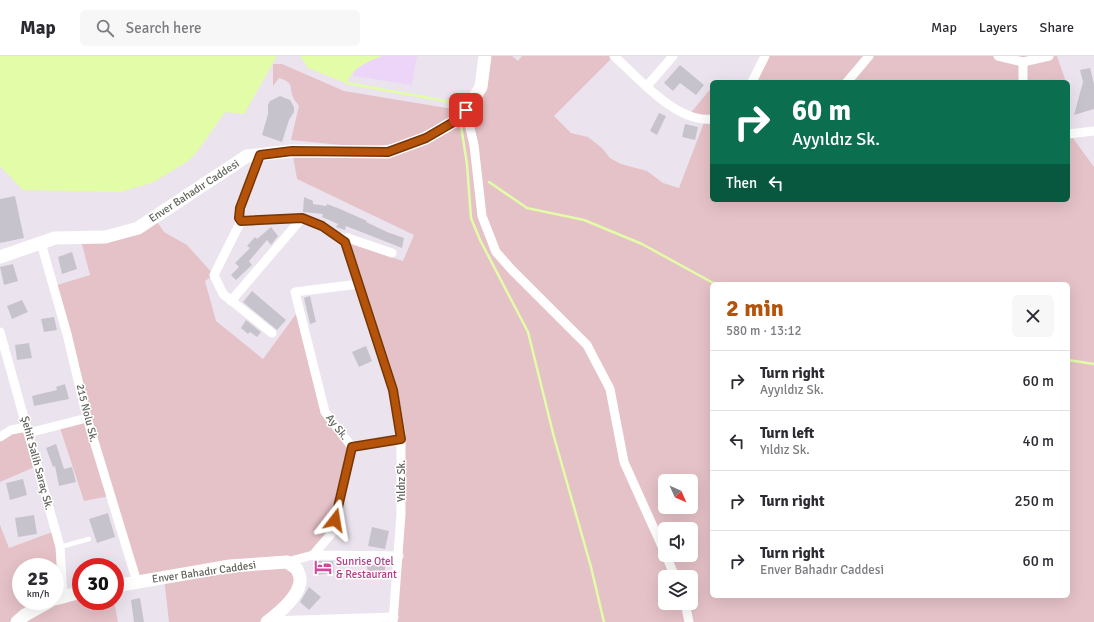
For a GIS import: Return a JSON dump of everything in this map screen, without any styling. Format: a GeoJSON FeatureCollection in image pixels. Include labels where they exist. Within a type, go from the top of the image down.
{"type":"FeatureCollection","features":[{"type":"Feature","properties":{"kind":"main road","name":"Enver Bahadır Caddesi"},"geometry":{"type":"LineString","coordinates":[[0,257],[55,238],[105,237],[138,228],[247,156],[292,151],[388,152],[426,138],[465,113],[481,87],[485,56]]}},
{"type":"Feature","properties":{"kind":"main road","name":"Enver Bahadır Caddesi"},"geometry":{"type":"LineString","coordinates":[[124,584],[230,566],[287,562]]}},
{"type":"Feature","properties":{"kind":"main road"},"geometry":{"type":"LineString","coordinates":[[267,622],[285,607],[295,595],[300,580],[297,569],[287,562]]}},
{"type":"Feature","properties":{"kind":"main road"},"geometry":{"type":"LineString","coordinates":[[17,622],[34,610]]}},
{"type":"Feature","properties":{"kind":"street"},"geometry":{"type":"LineString","coordinates":[[614,56],[660,99],[679,112],[705,120],[710,119]]}},
{"type":"Feature","properties":{"kind":"street"},"geometry":{"type":"LineString","coordinates":[[647,86],[673,56]]}},
{"type":"Feature","properties":{"kind":"street"},"geometry":{"type":"LineString","coordinates":[[753,80],[765,56]]}},
{"type":"Feature","properties":{"kind":"street"},"geometry":{"type":"LineString","coordinates":[[849,80],[869,56]]}},
{"type":"Feature","properties":{"kind":"street"},"geometry":{"type":"LineString","coordinates":[[998,56],[1023,62],[1049,56]]}},
{"type":"Feature","properties":{"kind":"street"},"geometry":{"type":"LineString","coordinates":[[1023,62],[1023,80]]}},
{"type":"Feature","properties":{"kind":"street"},"geometry":{"type":"LineString","coordinates":[[465,113],[474,145],[482,216],[496,252],[587,345],[610,389],[624,462],[658,536]]}},
{"type":"Feature","properties":{"kind":"street"},"geometry":{"type":"LineString","coordinates":[[1070,134],[1094,131]]}},
{"type":"Feature","properties":{"kind":"street"},"geometry":{"type":"LineString","coordinates":[[260,155],[240,208],[239,218],[241,221],[214,275],[223,294],[272,333]]}},
{"type":"Feature","properties":{"kind":"street"},"geometry":{"type":"LineString","coordinates":[[231,301],[302,218]]}},
{"type":"Feature","properties":{"kind":"street","name":"Yıldız Sk."},"geometry":{"type":"LineString","coordinates":[[241,221],[302,218],[322,226],[345,242],[393,390],[401,439],[401,514],[394,619]]}},
{"type":"Feature","properties":{"kind":"street"},"geometry":{"type":"LineString","coordinates":[[340,238],[348,238],[392,253]]}},
{"type":"Feature","properties":{"kind":"street","name":"215 Nolu Sk."},"geometry":{"type":"LineString","coordinates":[[41,243],[67,334],[87,418],[136,582]]}},
{"type":"Feature","properties":{"kind":"street","name":"Ay Sk."},"geometry":{"type":"LineString","coordinates":[[313,555],[331,534],[352,447],[324,412],[295,292],[359,284]]}},
{"type":"Feature","properties":{"kind":"street","name":"Şehit Salih Saraç Sk."},"geometry":{"type":"LineString","coordinates":[[0,332],[60,547],[60,558]]}},
{"type":"Feature","properties":{"kind":"street"},"geometry":{"type":"LineString","coordinates":[[0,437],[11,430],[28,430],[87,418]]}},
{"type":"Feature","properties":{"kind":"street"},"geometry":{"type":"LineString","coordinates":[[352,447],[401,439]]}},
{"type":"Feature","properties":{"kind":"street"},"geometry":{"type":"LineString","coordinates":[[287,562],[313,555],[348,557],[399,556]]}},
{"type":"Feature","properties":{"kind":"street"},"geometry":{"type":"LineString","coordinates":[[686,610],[689,622]]}},
{"type":"Feature","properties":{"kind":"street"},"geometry":{"type":"LineString","coordinates":[[267,622],[394,619]]}},
{"type":"Feature","properties":{"kind":"lane"},"geometry":{"type":"LineString","coordinates":[[60,547],[89,539]]}},
{"type":"Feature","properties":{"kind":"shaded area"},"geometry":{"type":"Polygon","coordinates":[[[0,56],[277,56],[244,114],[225,112],[197,152],[188,161],[154,182],[121,192],[23,190],[0,166],[0,56]]]}},
{"type":"Feature","properties":{"kind":"shaded area"},"geometry":{"type":"Polygon","coordinates":[[[300,56],[382,56],[357,69],[346,83],[308,68],[300,56]]]}},
{"type":"Feature","properties":{"kind":"shaded area"},"geometry":{"type":"Polygon","coordinates":[[[485,56],[512,56],[518,61],[522,56],[614,56],[554,116],[571,133],[588,137],[602,148],[610,158],[621,164],[647,171],[663,183],[679,188],[705,120],[689,115],[710,89],[710,202],[1070,202],[1070,134],[1094,167],[1094,622],[393,622],[401,433],[345,242],[403,261],[414,235],[297,179],[292,151],[388,152],[462,117],[481,87],[485,56]]]}},
{"type":"Feature","properties":{"kind":"shaded area"},"geometry":{"type":"Polygon","coordinates":[[[765,56],[1057,56],[1065,80],[753,80],[765,56]]]}},
{"type":"Feature","properties":{"kind":"shaded area"},"geometry":{"type":"Polygon","coordinates":[[[273,64],[282,64],[344,91],[453,109],[457,113],[441,124],[404,141],[372,148],[291,140],[299,106],[293,98],[290,85],[287,81],[279,78],[273,86],[273,64]]]}},
{"type":"Feature","properties":{"kind":"shaded area"},"geometry":{"type":"Polygon","coordinates":[[[154,217],[164,232],[187,245],[214,275],[205,281],[216,321],[263,359],[299,310],[325,412],[352,447],[331,534],[313,555],[287,562],[301,580],[267,622],[169,622],[164,577],[137,582],[110,496],[84,501],[59,425],[86,418],[54,286],[90,275],[80,237],[154,217]]]}},
{"type":"Feature","properties":{"kind":"shaded area"},"geometry":{"type":"Polygon","coordinates":[[[27,427],[37,466],[0,482],[0,437],[27,427]]]}},
{"type":"Feature","properties":{"kind":"shaded area"},"geometry":{"type":"Polygon","coordinates":[[[0,525],[9,548],[55,531],[58,558],[12,558],[12,610],[64,610],[64,596],[72,594],[72,610],[116,610],[118,622],[0,622],[0,525]]]}},
{"type":"Feature","properties":{"kind":"sand"},"geometry":{"type":"Polygon","coordinates":[[[382,56],[417,56],[412,85],[354,76],[353,71],[369,61],[382,56]]]}},
{"type":"Feature","properties":{"kind":"building"},"geometry":{"type":"Polygon","coordinates":[[[680,65],[704,85],[696,95],[680,83],[673,91],[664,83],[680,65]]]}},
{"type":"Feature","properties":{"kind":"building"},"geometry":{"type":"Polygon","coordinates":[[[1090,68],[1094,84],[1094,109],[1074,115],[1083,82],[1080,70],[1090,68]]]}},
{"type":"Feature","properties":{"kind":"building"},"geometry":{"type":"Polygon","coordinates":[[[280,96],[290,100],[294,107],[294,112],[289,120],[282,142],[262,135],[268,114],[268,105],[270,101],[280,96]]]}},
{"type":"Feature","properties":{"kind":"building"},"geometry":{"type":"Polygon","coordinates":[[[659,113],[666,116],[657,135],[650,131],[659,113]]]}},
{"type":"Feature","properties":{"kind":"building"},"geometry":{"type":"Polygon","coordinates":[[[685,124],[698,127],[695,140],[682,137],[685,124]]]}},
{"type":"Feature","properties":{"kind":"building"},"geometry":{"type":"Polygon","coordinates":[[[15,196],[24,238],[0,243],[0,199],[15,196]]]}},
{"type":"Feature","properties":{"kind":"building"},"geometry":{"type":"Polygon","coordinates":[[[304,197],[313,201],[313,204],[326,206],[327,204],[367,221],[366,222],[387,232],[404,238],[402,248],[346,226],[345,230],[336,227],[338,224],[322,217],[323,214],[303,212],[304,197]]]}},
{"type":"Feature","properties":{"kind":"building"},"geometry":{"type":"Polygon","coordinates":[[[271,227],[278,236],[271,245],[267,240],[249,261],[252,265],[236,280],[231,275],[239,267],[235,263],[250,248],[247,246],[255,237],[257,239],[271,227]]]}},
{"type":"Feature","properties":{"kind":"building"},"geometry":{"type":"Polygon","coordinates":[[[72,252],[77,269],[62,274],[58,257],[72,252]]]}},
{"type":"Feature","properties":{"kind":"building"},"geometry":{"type":"Polygon","coordinates":[[[13,264],[18,281],[4,285],[0,267],[13,264]]]}},
{"type":"Feature","properties":{"kind":"building"},"geometry":{"type":"Polygon","coordinates":[[[252,291],[286,320],[277,330],[243,302],[252,291]]]}},
{"type":"Feature","properties":{"kind":"building"},"geometry":{"type":"Polygon","coordinates":[[[310,296],[316,322],[310,324],[304,298],[310,296]]]}},
{"type":"Feature","properties":{"kind":"building"},"geometry":{"type":"Polygon","coordinates":[[[22,300],[28,312],[12,319],[7,306],[22,300]]]}},
{"type":"Feature","properties":{"kind":"building"},"geometry":{"type":"Polygon","coordinates":[[[54,317],[57,330],[44,332],[41,319],[54,317]]]}},
{"type":"Feature","properties":{"kind":"building"},"geometry":{"type":"Polygon","coordinates":[[[246,320],[261,332],[257,337],[250,332],[248,334],[241,328],[246,320]]]}},
{"type":"Feature","properties":{"kind":"building"},"geometry":{"type":"Polygon","coordinates":[[[29,343],[32,358],[17,360],[15,345],[29,343]]]}},
{"type":"Feature","properties":{"kind":"building"},"geometry":{"type":"Polygon","coordinates":[[[366,346],[372,361],[359,367],[352,352],[366,346]]]}},
{"type":"Feature","properties":{"kind":"building"},"geometry":{"type":"Polygon","coordinates":[[[65,384],[69,399],[34,406],[32,396],[57,390],[56,387],[65,384]]]}},
{"type":"Feature","properties":{"kind":"building"},"geometry":{"type":"Polygon","coordinates":[[[56,444],[64,469],[72,467],[76,482],[59,486],[55,466],[53,467],[46,448],[56,444]]]}},
{"type":"Feature","properties":{"kind":"building"},"geometry":{"type":"Polygon","coordinates":[[[23,479],[27,495],[10,500],[6,483],[23,479]]]}},
{"type":"Feature","properties":{"kind":"building"},"geometry":{"type":"Polygon","coordinates":[[[108,513],[115,537],[97,543],[89,519],[108,513]]]}},
{"type":"Feature","properties":{"kind":"building"},"geometry":{"type":"Polygon","coordinates":[[[34,515],[37,534],[18,537],[15,518],[34,515]]]}},
{"type":"Feature","properties":{"kind":"building"},"geometry":{"type":"Polygon","coordinates":[[[372,527],[389,531],[385,549],[368,546],[372,527]]]}},
{"type":"Feature","properties":{"kind":"building"},"geometry":{"type":"Polygon","coordinates":[[[313,561],[333,561],[334,573],[314,575],[313,561]]]}},
{"type":"Feature","properties":{"kind":"building"},"geometry":{"type":"Polygon","coordinates":[[[367,565],[385,565],[385,576],[368,576],[367,565]]]}},
{"type":"Feature","properties":{"kind":"building"},"geometry":{"type":"Polygon","coordinates":[[[309,587],[321,597],[309,610],[300,602],[309,587]]]}},
{"type":"Feature","properties":{"kind":"building"},"geometry":{"type":"Polygon","coordinates":[[[140,598],[144,622],[134,622],[131,600],[140,598]]]}},
{"type":"Feature","properties":{"kind":"waterway"},"geometry":{"type":"LineString","coordinates":[[346,83],[457,103],[458,111]]}},
{"type":"Feature","properties":{"kind":"waterway"},"geometry":{"type":"LineString","coordinates":[[461,126],[467,164],[471,218],[480,240],[528,332],[554,437],[591,567],[604,622]]}},
{"type":"Feature","properties":{"kind":"waterway"},"geometry":{"type":"LineString","coordinates":[[489,182],[527,208],[584,220],[642,244],[711,282]]}},
{"type":"Feature","properties":{"kind":"waterway"},"geometry":{"type":"LineString","coordinates":[[1070,360],[1094,364]]}},
{"type":"Feature","properties":{"kind":"place","name":"Sunrise Otel & Restaurant"},"geometry":{"type":"Point","coordinates":[323,567]}},
{"type":"Feature","properties":{"kind":"route"},"geometry":{"type":"LineString","coordinates":[[335,520],[352,447],[401,439],[393,390],[345,242],[322,226],[302,218],[241,221],[239,218],[240,208],[253,169],[260,155],[292,151],[388,152],[426,138],[462,117],[466,110]]}}]}
